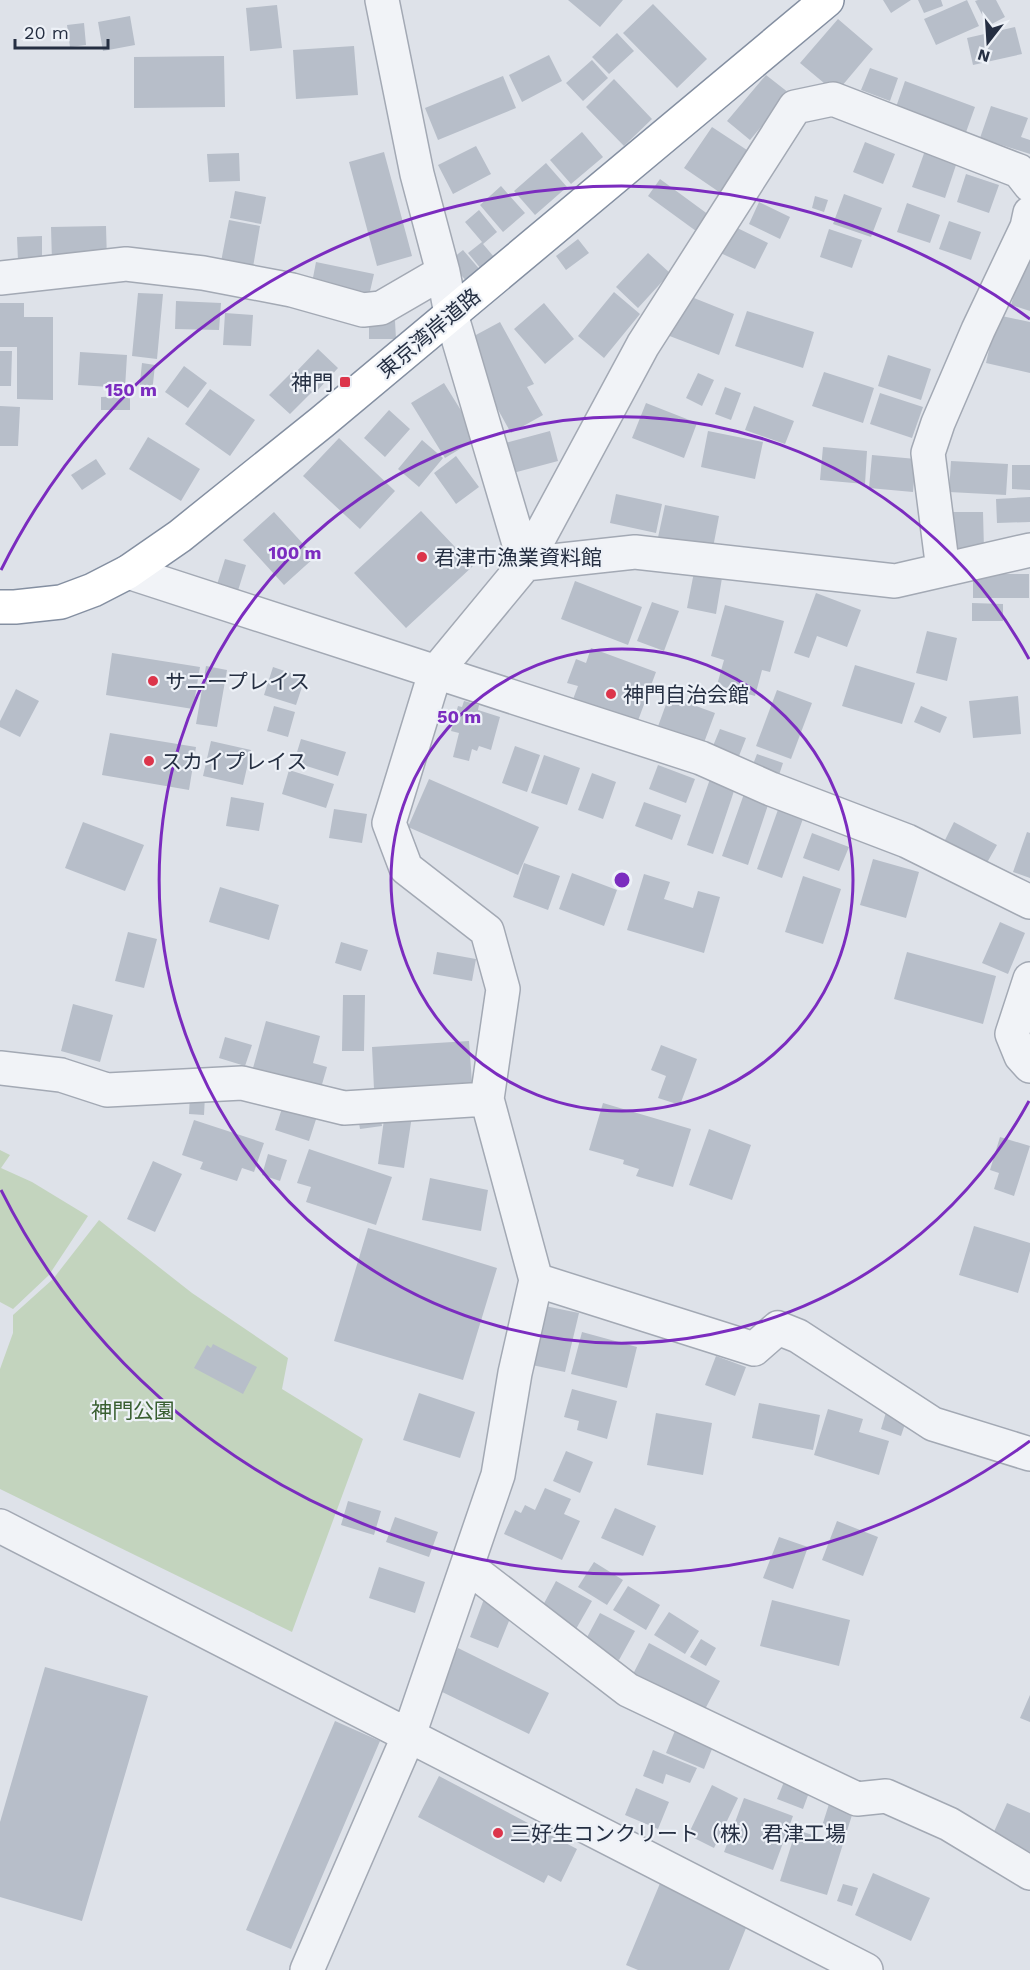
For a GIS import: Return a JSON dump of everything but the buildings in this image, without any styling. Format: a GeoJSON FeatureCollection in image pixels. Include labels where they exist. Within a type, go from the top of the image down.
{"type":"FeatureCollection","features":[{"type":"Feature","properties":{"kind":"highway","name":"東京湾岸道路"},"geometry":{"type":"LineString","coordinates":[[0,607],[15,608],[61,602],[93,590],[128,572],[180,536],[228,499],[827,0]]}},
{"type":"Feature","properties":{"kind":"street"},"geometry":{"type":"LineString","coordinates":[[382,0],[417,174],[443,272],[451,314],[525,564]]}},
{"type":"Feature","properties":{"kind":"street"},"geometry":{"type":"LineString","coordinates":[[307,1970],[409,1735],[498,1475],[515,1373],[536,1280],[487,1099],[503,989],[487,931],[406,868],[389,823],[435,673],[525,564],[644,345],[795,107],[833,99],[1019,171],[1030,185]]}},
{"type":"Feature","properties":{"kind":"street"},"geometry":{"type":"LineString","coordinates":[[943,570],[928,453],[938,423],[978,330],[1027,227],[1030,213]]}},
{"type":"Feature","properties":{"kind":"street"},"geometry":{"type":"LineString","coordinates":[[0,278],[126,264],[203,273],[292,290],[363,310],[381,308],[443,272]]}},
{"type":"Feature","properties":{"kind":"street"},"geometry":{"type":"LineString","coordinates":[[525,564],[635,552],[895,581],[1030,550]]}},
{"type":"Feature","properties":{"kind":"street"},"geometry":{"type":"LineString","coordinates":[[128,572],[701,758],[771,789],[907,841],[1030,902]]}},
{"type":"Feature","properties":{"kind":"street"},"geometry":{"type":"LineString","coordinates":[[1030,979],[1012,1034],[1022,1056],[1030,1066]]}},
{"type":"Feature","properties":{"kind":"street"},"geometry":{"type":"LineString","coordinates":[[0,1068],[61,1075],[107,1090],[242,1083],[344,1108],[487,1099]]}},
{"type":"Feature","properties":{"kind":"street"},"geometry":{"type":"LineString","coordinates":[[536,1280],[754,1349],[778,1328],[798,1336],[933,1424],[1030,1454]]}},
{"type":"Feature","properties":{"kind":"street"},"geometry":{"type":"LineString","coordinates":[[0,1526],[866,1970]]}},
{"type":"Feature","properties":{"kind":"street"},"geometry":{"type":"LineString","coordinates":[[467,1566],[628,1690],[857,1799],[886,1796],[939,1819],[1030,1873]]}},
{"type":"Feature","properties":{"kind":"green space"},"geometry":{"type":"Polygon","coordinates":[[[0,1150],[10,1155],[1,1168],[32,1182],[88,1216],[49,1275],[13,1309],[0,1302],[0,1150]]]}},
{"type":"Feature","properties":{"kind":"green space","name":"神門公園"},"geometry":{"type":"Polygon","coordinates":[[[99,1220],[192,1293],[288,1358],[282,1389],[363,1439],[292,1632],[0,1489],[0,1369],[13,1333],[13,1315],[53,1279],[99,1220]]]}},
{"type":"Feature","properties":{"kind":"place","name":"神門"},"geometry":{"type":"Point","coordinates":[345,382]}},
{"type":"Feature","properties":{"kind":"place","name":"君津市漁業資料館"},"geometry":{"type":"Point","coordinates":[422,557]}},
{"type":"Feature","properties":{"kind":"place","name":"サニープレイス"},"geometry":{"type":"Point","coordinates":[153,681]}},
{"type":"Feature","properties":{"kind":"place","name":"神門自治会館"},"geometry":{"type":"Point","coordinates":[611,694]}},
{"type":"Feature","properties":{"kind":"place","name":"スカイプレイス"},"geometry":{"type":"Point","coordinates":[149,761]}},
{"type":"Feature","properties":{"kind":"place","name":"三好生コンクリート（株）君津工場"},"geometry":{"type":"Point","coordinates":[498,1833]}}]}
